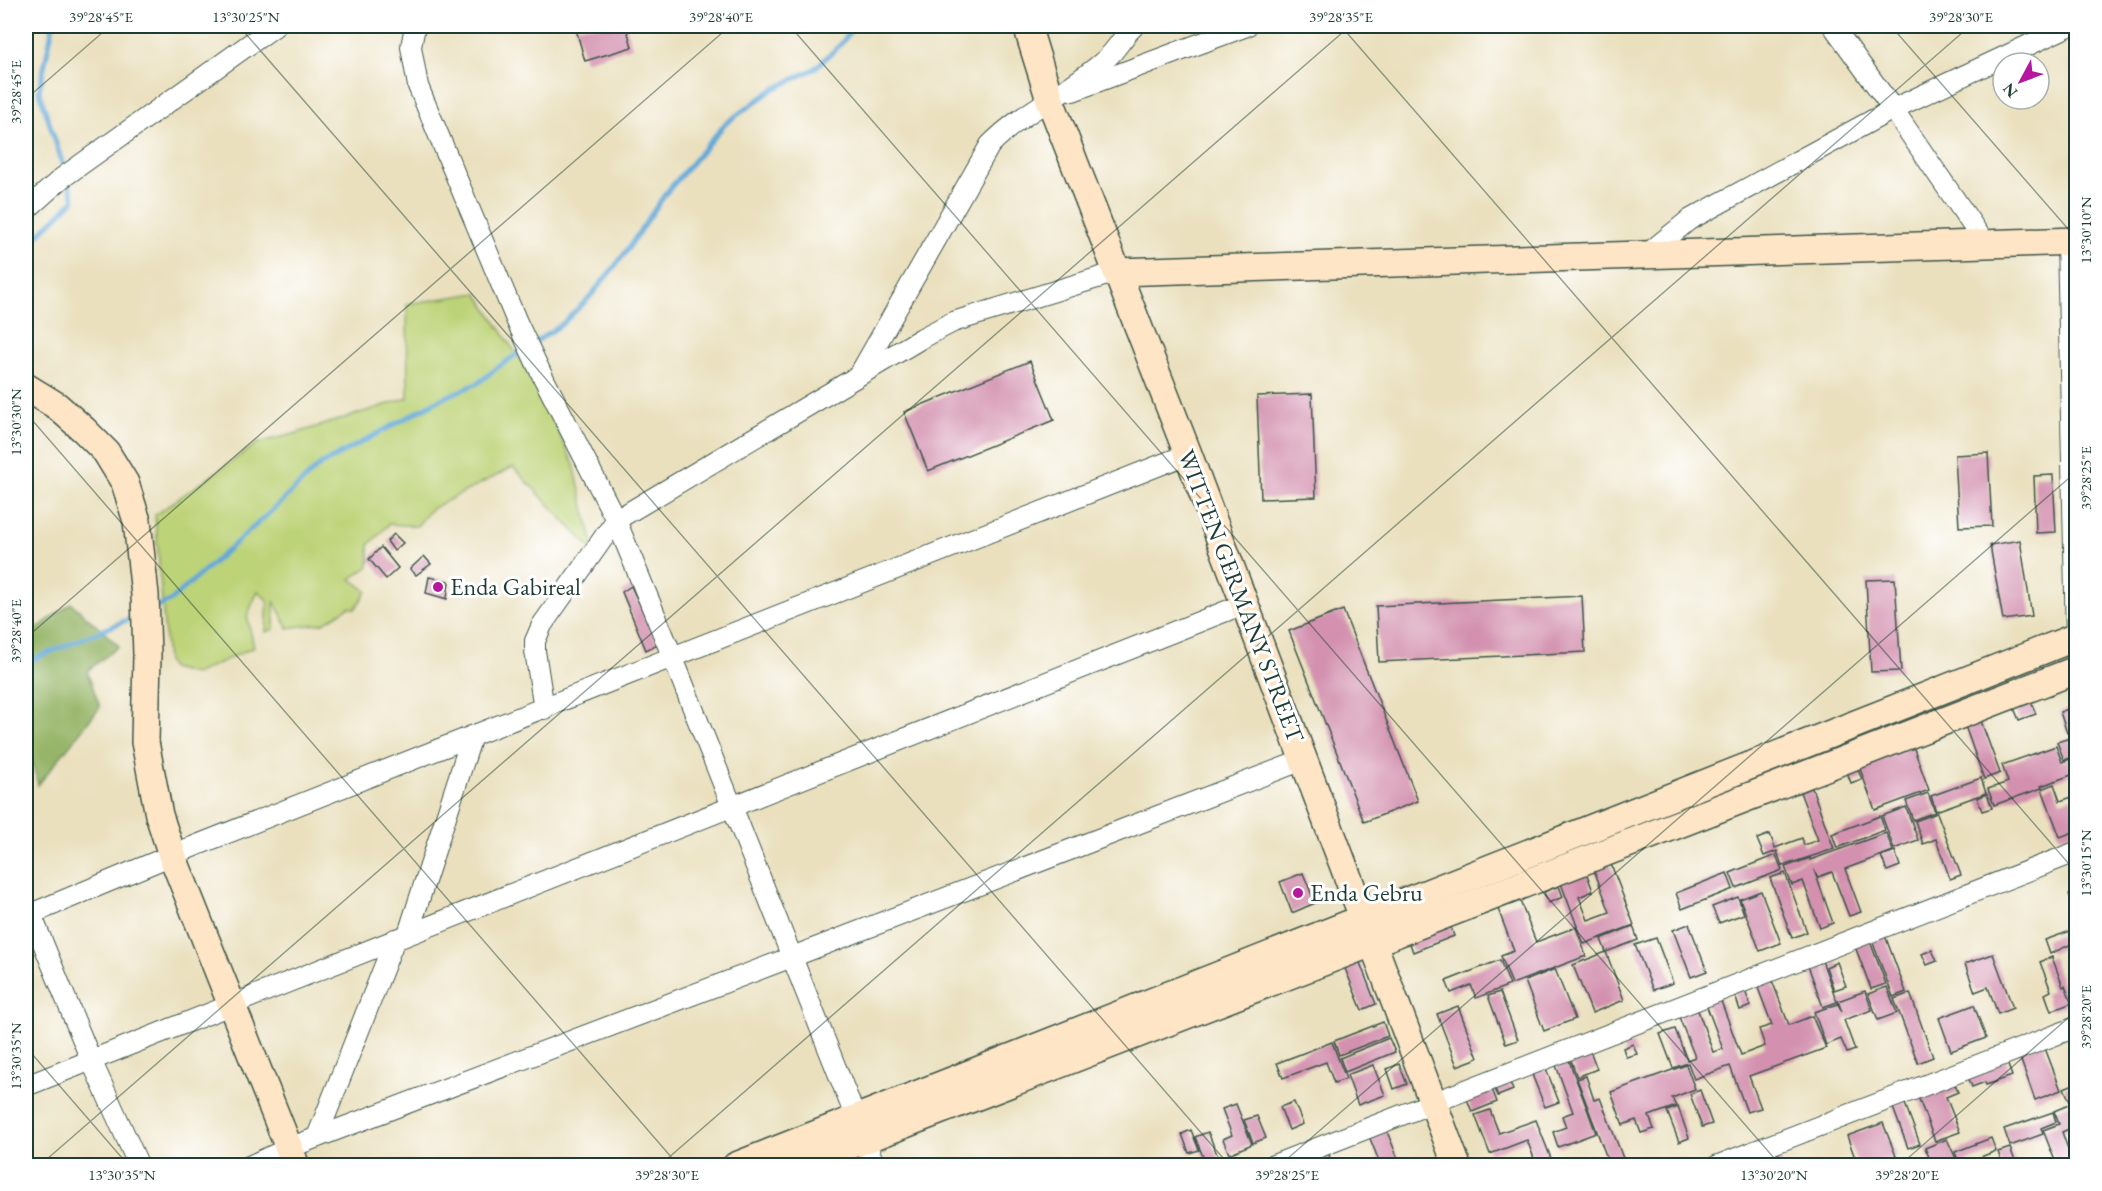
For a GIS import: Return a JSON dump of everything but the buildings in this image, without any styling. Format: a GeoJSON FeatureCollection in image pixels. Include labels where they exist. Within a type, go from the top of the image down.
{"type":"FeatureCollection","features":[{"type":"Feature","properties":{"kind":"street"},"geometry":{"type":"LineString","coordinates":[[245,26],[271,29]]}},
{"type":"Feature","properties":{"kind":"street"},"geometry":{"type":"LineString","coordinates":[[415,26],[411,47],[418,86],[517,322],[616,520],[874,1166]]}},
{"type":"Feature","properties":{"kind":"street","name":"WITTEN GERMANY STREET"},"geometry":{"type":"LineString","coordinates":[[1027,26],[1050,100],[1188,454],[1457,1166]]}},
{"type":"Feature","properties":{"kind":"street"},"geometry":{"type":"LineString","coordinates":[[858,377],[990,145],[1006,129],[1107,58],[1134,26]]}},
{"type":"Feature","properties":{"kind":"street"},"geometry":{"type":"LineString","coordinates":[[1050,100],[1247,26]]}},
{"type":"Feature","properties":{"kind":"street"},"geometry":{"type":"LineString","coordinates":[[1833,26],[1986,245]]}},
{"type":"Feature","properties":{"kind":"street"},"geometry":{"type":"LineString","coordinates":[[1646,255],[1689,220],[1893,109],[2069,26]]}},
{"type":"Feature","properties":{"kind":"street"},"geometry":{"type":"LineString","coordinates":[[26,210],[62,178],[271,29]]}},
{"type":"Feature","properties":{"kind":"street"},"geometry":{"type":"LineString","coordinates":[[544,709],[535,641],[542,626],[616,520],[922,338],[953,322],[1117,272],[2072,241],[2076,637],[1749,766],[1369,930],[860,1129],[736,1166]]}},
{"type":"Feature","properties":{"kind":"street"},"geometry":{"type":"LineString","coordinates":[[26,387],[57,406],[84,430],[105,452],[125,483],[137,521],[146,594],[145,742],[159,815],[172,855],[293,1157]]}},
{"type":"Feature","properties":{"kind":"street"},"geometry":{"type":"LineString","coordinates":[[139,1166],[28,915],[172,855],[1188,454]]}},
{"type":"Feature","properties":{"kind":"street"},"geometry":{"type":"LineString","coordinates":[[26,1086],[1244,604]]}},
{"type":"Feature","properties":{"kind":"street"},"geometry":{"type":"LineString","coordinates":[[1369,930],[1757,794],[2076,670]]}},
{"type":"Feature","properties":{"kind":"street"},"geometry":{"type":"LineString","coordinates":[[317,1137],[401,937],[472,736]]}},
{"type":"Feature","properties":{"kind":"street"},"geometry":{"type":"LineString","coordinates":[[249,1166],[293,1157],[317,1137],[1303,760]]}},
{"type":"Feature","properties":{"kind":"street"},"geometry":{"type":"LineString","coordinates":[[1749,766],[1757,794]]}},
{"type":"Feature","properties":{"kind":"street"},"geometry":{"type":"LineString","coordinates":[[1271,1166],[2076,852]]}},
{"type":"Feature","properties":{"kind":"street"},"geometry":{"type":"LineString","coordinates":[[1716,1166],[2076,1027]]}},
{"type":"Feature","properties":{"kind":"street"},"geometry":{"type":"LineString","coordinates":[[797,1166],[860,1129]]}},
{"type":"Feature","properties":{"kind":"green space"},"geometry":{"type":"Polygon","coordinates":[[[477,293],[535,383],[574,465],[595,553],[513,467],[431,509],[417,526],[389,524],[369,545],[369,566],[351,579],[367,591],[355,609],[349,607],[324,623],[288,628],[274,601],[274,629],[266,632],[268,601],[258,591],[247,616],[254,647],[195,674],[171,668],[167,661],[155,515],[258,443],[408,398],[407,304],[477,293]]]}},
{"type":"Feature","properties":{"kind":"green space"},"geometry":{"type":"Polygon","coordinates":[[[71,603],[119,646],[87,671],[100,707],[38,785],[26,739],[26,637],[71,603]]]}},
{"type":"Feature","properties":{"kind":"waterway"},"geometry":{"type":"LineString","coordinates":[[53,26],[39,91],[65,171]]}},
{"type":"Feature","properties":{"kind":"waterway"},"geometry":{"type":"LineString","coordinates":[[153,609],[170,601],[320,465],[441,399],[478,383],[561,325],[589,298],[623,256],[666,193],[726,123],[772,90],[814,69],[841,44],[854,26]]}},
{"type":"Feature","properties":{"kind":"waterway"},"geometry":{"type":"LineString","coordinates":[[26,254],[35,238],[74,200],[68,180]]}},
{"type":"Feature","properties":{"kind":"waterway"},"geometry":{"type":"LineString","coordinates":[[26,664],[139,615]]}},
{"type":"Feature","properties":{"kind":"place","name":"Enda Gabireal"},"geometry":{"type":"Point","coordinates":[438,587]}},
{"type":"Feature","properties":{"kind":"place","name":"Enda Gebru"},"geometry":{"type":"Point","coordinates":[1298,893]}}]}
